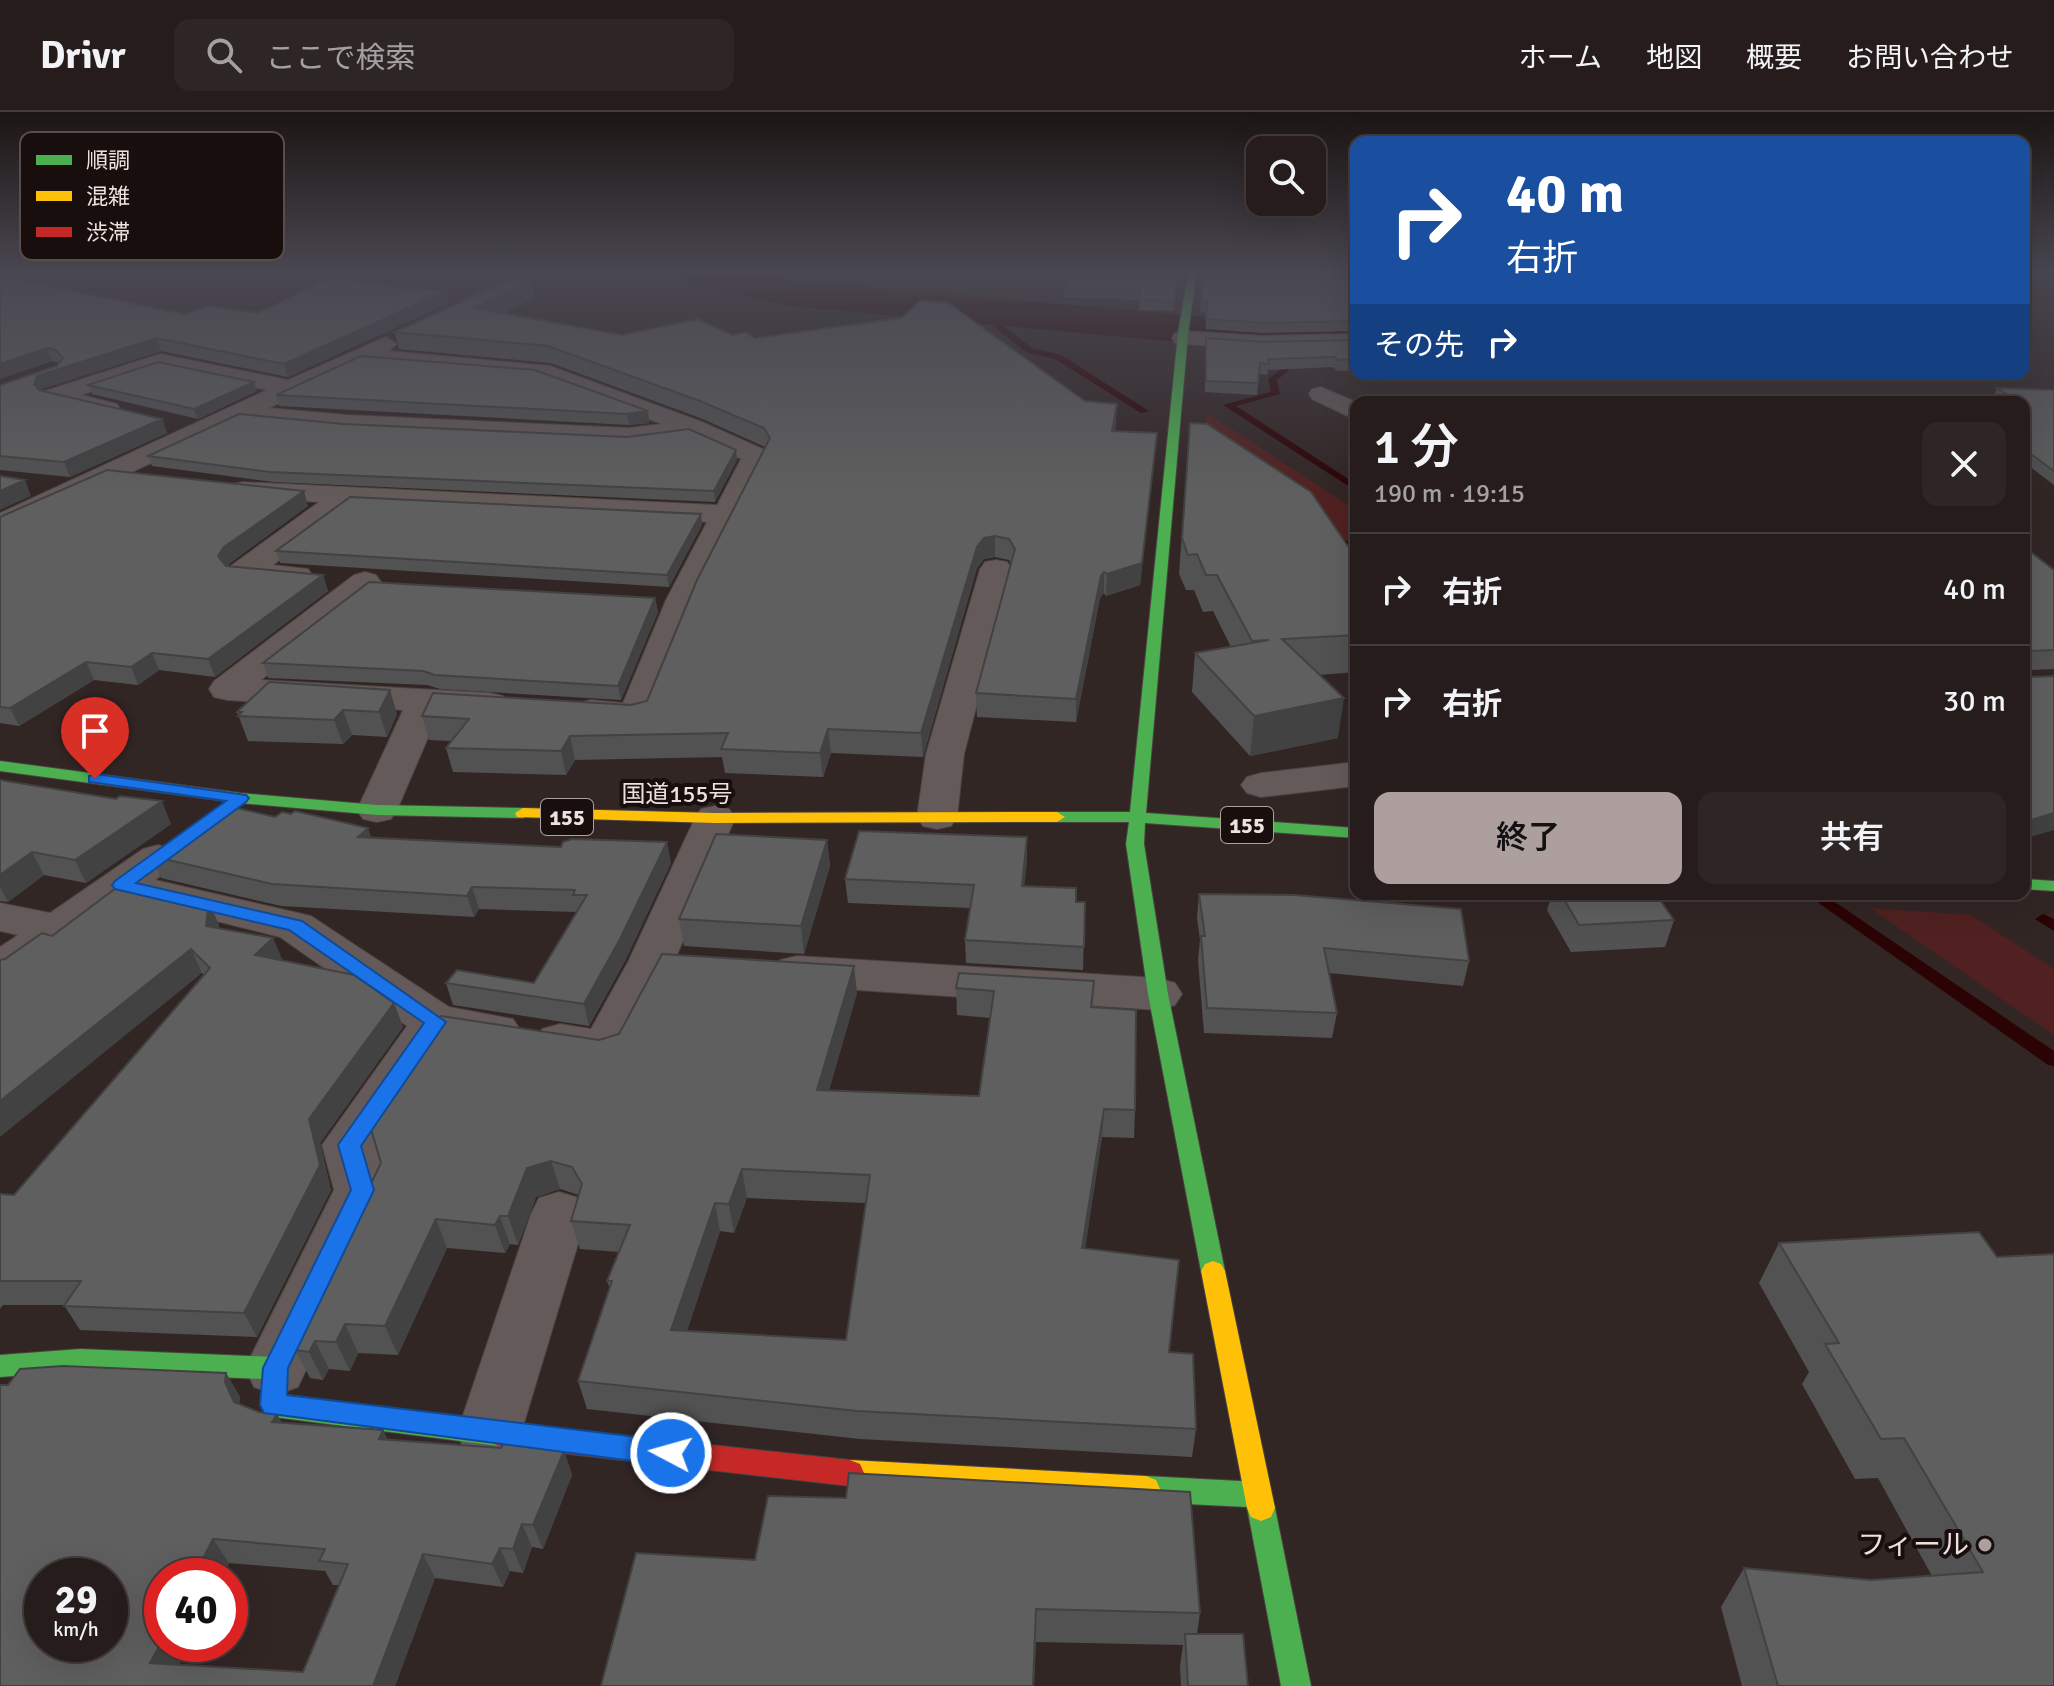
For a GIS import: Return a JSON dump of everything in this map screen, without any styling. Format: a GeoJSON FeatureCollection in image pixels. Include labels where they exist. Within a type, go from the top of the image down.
{"type":"FeatureCollection","features":[{"type":"Feature","properties":{"kind":"main road"},"geometry":{"type":"LineString","coordinates":[[1181,347],[1135,844],[1158,994],[1296,1686]]}},
{"type":"Feature","properties":{"kind":"main road","name":"国道155号"},"geometry":{"type":"LineString","coordinates":[[2,769],[240,798],[377,810],[715,818],[1137,817],[1350,833]]}},
{"type":"Feature","properties":{"kind":"main road"},"geometry":{"type":"LineString","coordinates":[[2030,884],[2054,886]]}},
{"type":"Feature","properties":{"kind":"main road"},"geometry":{"type":"LineString","coordinates":[[0,1366],[80,1360],[276,1368],[274,1405],[489,1433],[852,1473],[1258,1495]]}},
{"type":"Feature","properties":{"kind":"street"},"geometry":{"type":"LineString","coordinates":[[0,524],[377,347]]}},
{"type":"Feature","properties":{"kind":"street"},"geometry":{"type":"LineString","coordinates":[[359,356],[542,371],[693,427],[756,456],[724,514],[666,600],[636,715],[561,709]]}},
{"type":"Feature","properties":{"kind":"street"},"geometry":{"type":"LineString","coordinates":[[127,413],[54,396],[160,361],[290,388]]}},
{"type":"Feature","properties":{"kind":"street"},"geometry":{"type":"LineString","coordinates":[[1321,394],[1350,409]]}},
{"type":"Feature","properties":{"kind":"street"},"geometry":{"type":"LineString","coordinates":[[241,413],[347,423],[629,436],[669,433],[693,427]]}},
{"type":"Feature","properties":{"kind":"street"},"geometry":{"type":"LineString","coordinates":[[171,423],[200,430]]}},
{"type":"Feature","properties":{"kind":"street"},"geometry":{"type":"LineString","coordinates":[[110,473],[151,480]]}},
{"type":"Feature","properties":{"kind":"street"},"geometry":{"type":"LineString","coordinates":[[29,483],[72,489]]}},
{"type":"Feature","properties":{"kind":"street"},"geometry":{"type":"LineString","coordinates":[[210,487],[724,514]]}},
{"type":"Feature","properties":{"kind":"street"},"geometry":{"type":"LineString","coordinates":[[346,496],[243,572],[381,583],[227,689],[516,706]]}},
{"type":"Feature","properties":{"kind":"street"},"geometry":{"type":"LineString","coordinates":[[937,817],[945,754],[996,569]]}},
{"type":"Feature","properties":{"kind":"street"},"geometry":{"type":"LineString","coordinates":[[377,810],[426,699]]}},
{"type":"Feature","properties":{"kind":"street"},"geometry":{"type":"LineString","coordinates":[[1261,785],[1350,775]]}},
{"type":"Feature","properties":{"kind":"street"},"geometry":{"type":"LineString","coordinates":[[0,969],[240,798]]}},
{"type":"Feature","properties":{"kind":"street"},"geometry":{"type":"LineString","coordinates":[[121,885],[295,926],[436,1022],[605,1048],[651,962],[715,818]]}},
{"type":"Feature","properties":{"kind":"street"},"geometry":{"type":"LineString","coordinates":[[0,917],[55,928]]}},
{"type":"Feature","properties":{"kind":"street"},"geometry":{"type":"LineString","coordinates":[[651,962],[698,965]]}},
{"type":"Feature","properties":{"kind":"street"},"geometry":{"type":"LineString","coordinates":[[762,969],[1158,994]]}},
{"type":"Feature","properties":{"kind":"street"},"geometry":{"type":"LineString","coordinates":[[276,1368],[362,1190],[349,1145],[436,1022]]}},
{"type":"Feature","properties":{"kind":"street"},"geometry":{"type":"LineString","coordinates":[[489,1433],[559,1214]]}},
{"type":"Feature","properties":{"kind":"shaded area"},"geometry":{"type":"Polygon","coordinates":[[[1207,413],[1350,506],[1350,547],[1200,446],[1207,413]]]}},
{"type":"Feature","properties":{"kind":"shaded area"},"geometry":{"type":"Polygon","coordinates":[[[1870,908],[1971,915],[2054,969],[2054,1035],[1870,908]]]}},
{"type":"Feature","properties":{"kind":"building"},"geometry":{"type":"Polygon","coordinates":[[[0,347],[126,347],[37,376],[34,384],[39,390],[162,419],[64,462],[0,456],[0,385],[57,366],[63,358],[56,350],[47,348],[0,364],[0,347]]]}},
{"type":"Feature","properties":{"kind":"building"},"geometry":{"type":"Polygon","coordinates":[[[203,347],[321,347],[284,364],[203,347]]]}},
{"type":"Feature","properties":{"kind":"building"},"geometry":{"type":"Polygon","coordinates":[[[552,347],[1010,347],[1085,401],[1117,404],[1112,431],[1157,433],[1142,563],[1107,574],[1104,572],[1101,576],[1076,699],[976,693],[1015,549],[1009,539],[995,536],[984,538],[977,547],[921,733],[828,729],[820,753],[721,749],[728,733],[570,736],[561,751],[446,748],[469,719],[422,716],[433,693],[631,705],[647,701],[697,580],[770,438],[764,428],[700,401],[552,347]]]}},
{"type":"Feature","properties":{"kind":"building"},"geometry":{"type":"Polygon","coordinates":[[[1206,347],[1350,347],[1350,359],[1268,359],[1269,364],[1260,363],[1258,383],[1206,381],[1206,347]]]}},
{"type":"Feature","properties":{"kind":"building"},"geometry":{"type":"Polygon","coordinates":[[[361,356],[535,370],[648,411],[627,414],[276,395],[361,356]]]}},
{"type":"Feature","properties":{"kind":"building"},"geometry":{"type":"Polygon","coordinates":[[[158,362],[254,382],[194,409],[88,385],[158,362]]]}},
{"type":"Feature","properties":{"kind":"building"},"geometry":{"type":"Polygon","coordinates":[[[1997,388],[2054,390],[2054,471],[2030,453],[2030,396],[2009,396],[1997,388]]]}},
{"type":"Feature","properties":{"kind":"building"},"geometry":{"type":"Polygon","coordinates":[[[239,414],[344,424],[627,437],[689,429],[736,450],[714,491],[270,472],[148,456],[239,414]]]}},
{"type":"Feature","properties":{"kind":"building"},"geometry":{"type":"Polygon","coordinates":[[[1190,423],[1207,424],[1311,492],[1350,549],[1350,635],[1282,639],[1344,698],[1254,716],[1195,653],[1269,640],[1252,641],[1217,575],[1206,575],[1197,554],[1188,555],[1182,538],[1190,423]]]}},
{"type":"Feature","properties":{"kind":"building"},"geometry":{"type":"Polygon","coordinates":[[[107,470],[304,491],[224,547],[218,556],[226,566],[323,575],[208,659],[152,653],[131,667],[86,662],[10,708],[0,707],[0,517],[107,470]]]}},
{"type":"Feature","properties":{"kind":"building"},"geometry":{"type":"Polygon","coordinates":[[[0,476],[25,480],[0,491],[0,476]]]}},
{"type":"Feature","properties":{"kind":"building"},"geometry":{"type":"Polygon","coordinates":[[[350,497],[701,514],[667,575],[276,551],[350,497]]]}},
{"type":"Feature","properties":{"kind":"building"},"geometry":{"type":"Polygon","coordinates":[[[2030,553],[2054,570],[2054,650],[2031,651],[2031,677],[2054,676],[2054,813],[2030,820],[2030,553]]]}},
{"type":"Feature","properties":{"kind":"building"},"geometry":{"type":"Polygon","coordinates":[[[369,582],[655,598],[618,686],[263,663],[369,582]]]}},
{"type":"Feature","properties":{"kind":"building"},"geometry":{"type":"Polygon","coordinates":[[[269,682],[390,690],[379,712],[343,710],[334,720],[238,716],[242,712],[237,712],[269,682]]]}},
{"type":"Feature","properties":{"kind":"building"},"geometry":{"type":"Polygon","coordinates":[[[0,780],[116,799],[120,796],[162,801],[75,860],[32,852],[0,875],[0,780]]]}},
{"type":"Feature","properties":{"kind":"building"},"geometry":{"type":"Polygon","coordinates":[[[228,806],[275,817],[282,812],[291,814],[295,811],[368,828],[358,837],[561,847],[563,842],[572,839],[667,842],[620,939],[584,1004],[446,983],[457,970],[534,983],[587,895],[573,895],[575,890],[472,887],[467,896],[272,884],[151,856],[217,810],[228,806]]]}},
{"type":"Feature","properties":{"kind":"building"},"geometry":{"type":"Polygon","coordinates":[[[859,831],[1027,837],[1022,886],[1076,888],[1076,902],[1085,902],[1084,947],[965,940],[974,885],[845,879],[859,831]]]}},
{"type":"Feature","properties":{"kind":"building"},"geometry":{"type":"Polygon","coordinates":[[[716,834],[827,840],[801,926],[679,919],[716,834]]]}},
{"type":"Feature","properties":{"kind":"building"},"geometry":{"type":"Polygon","coordinates":[[[124,882],[209,902],[206,926],[273,938],[255,955],[354,975],[394,1003],[309,1119],[320,1165],[244,1313],[64,1306],[81,1281],[0,1281],[0,1194],[14,1195],[210,968],[191,949],[0,1101],[0,960],[42,933],[52,936],[124,882]]]}},
{"type":"Feature","properties":{"kind":"building"},"geometry":{"type":"Polygon","coordinates":[[[1199,894],[1294,895],[1461,909],[1469,961],[1324,948],[1337,1013],[1207,1008],[1201,936],[1205,936],[1199,894]]]}},
{"type":"Feature","properties":{"kind":"building"},"geometry":{"type":"Polygon","coordinates":[[[1564,900],[1660,900],[1674,920],[1579,925],[1564,900]]]}},
{"type":"Feature","properties":{"kind":"building"},"geometry":{"type":"Polygon","coordinates":[[[662,954],[854,966],[817,1090],[979,1096],[994,991],[956,988],[959,973],[1094,981],[1091,1007],[1136,1010],[1135,1110],[1104,1109],[1082,1248],[1179,1260],[1169,1352],[1193,1354],[1196,1429],[857,1411],[578,1381],[612,1281],[607,1281],[630,1225],[571,1221],[582,1184],[572,1167],[551,1161],[527,1168],[508,1216],[500,1216],[495,1225],[436,1219],[385,1326],[345,1324],[336,1342],[315,1341],[309,1352],[295,1350],[295,1340],[381,1163],[368,1119],[441,1016],[599,1040],[619,1034],[662,954]],[[742,1169],[729,1204],[715,1203],[671,1330],[846,1340],[870,1175],[742,1169]]]}},
{"type":"Feature","properties":{"kind":"building","name":"フィール"},"geometry":{"type":"Polygon","coordinates":[[[1979,1232],[1997,1257],[2054,1254],[2054,1686],[1778,1686],[1744,1568],[1871,1580],[1983,1572],[1904,1438],[1881,1439],[1825,1344],[1839,1343],[1779,1243],[1979,1232]]]}},
{"type":"Feature","properties":{"kind":"building"},"geometry":{"type":"Polygon","coordinates":[[[63,1366],[226,1373],[225,1382],[234,1402],[259,1412],[277,1414],[272,1422],[383,1430],[379,1439],[501,1448],[503,1444],[564,1451],[533,1525],[522,1524],[513,1549],[500,1548],[492,1564],[423,1554],[373,1686],[0,1686],[0,1385],[8,1385],[20,1369],[63,1366]]]}},
{"type":"Feature","properties":{"kind":"building"},"geometry":{"type":"Polygon","coordinates":[[[849,1473],[1190,1492],[1200,1613],[1036,1609],[1033,1686],[601,1686],[636,1553],[755,1560],[768,1496],[846,1498],[849,1473]]]}},
{"type":"Feature","properties":{"kind":"building"},"geometry":{"type":"Polygon","coordinates":[[[1185,1634],[1243,1634],[1248,1686],[1188,1686],[1185,1634]]]}},
{"type":"Feature","properties":{"kind":"waterway"},"geometry":{"type":"LineString","coordinates":[[1026,347],[1058,357],[1144,411]]}},
{"type":"Feature","properties":{"kind":"waterway"},"geometry":{"type":"LineString","coordinates":[[1271,354],[1285,370],[1272,379],[1276,394],[1228,405],[1350,484]]}},
{"type":"Feature","properties":{"kind":"waterway"},"geometry":{"type":"LineString","coordinates":[[1332,536],[1350,548]]}},
{"type":"Feature","properties":{"kind":"waterway"},"geometry":{"type":"LineString","coordinates":[[1826,901],[2054,1060]]}},
{"type":"Feature","properties":{"kind":"waterway"},"geometry":{"type":"LineString","coordinates":[[2043,919],[2054,926]]}},
{"type":"Feature","properties":{"kind":"traffic: fast"},"geometry":{"type":"LineString","coordinates":[[1182,347],[1135,844],[1158,994],[1213,1271]]}},
{"type":"Feature","properties":{"kind":"traffic: fast"},"geometry":{"type":"LineString","coordinates":[[0,766],[240,798],[377,810],[523,813]]}},
{"type":"Feature","properties":{"kind":"traffic: fast"},"geometry":{"type":"LineString","coordinates":[[1057,817],[1137,817],[1350,833]]}},
{"type":"Feature","properties":{"kind":"traffic: fast"},"geometry":{"type":"LineString","coordinates":[[2030,884],[2054,886]]}},
{"type":"Feature","properties":{"kind":"traffic: fast"},"geometry":{"type":"LineString","coordinates":[[0,1366],[80,1360],[276,1368],[274,1405],[499,1434]]}},
{"type":"Feature","properties":{"kind":"traffic: fast"},"geometry":{"type":"LineString","coordinates":[[1146,1489],[1258,1495]]}},
{"type":"Feature","properties":{"kind":"traffic: fast"},"geometry":{"type":"LineString","coordinates":[[1261,1508],[1296,1686]]}},
{"type":"Feature","properties":{"kind":"traffic: slow"},"geometry":{"type":"LineString","coordinates":[[523,813],[715,818],[1057,817]]}},
{"type":"Feature","properties":{"kind":"traffic: slow"},"geometry":{"type":"LineString","coordinates":[[1213,1271],[1261,1508]]}},
{"type":"Feature","properties":{"kind":"traffic: slow"},"geometry":{"type":"LineString","coordinates":[[850,1473],[1146,1489]]}},
{"type":"Feature","properties":{"kind":"traffic: jam"},"geometry":{"type":"LineString","coordinates":[[499,1434],[850,1473]]}},
{"type":"Feature","properties":{"kind":"place","name":"フィール"},"geometry":{"type":"Point","coordinates":[1985,1545]}},
{"type":"Feature","properties":{"kind":"route"},"geometry":{"type":"LineString","coordinates":[[95,779],[240,798],[121,885],[295,926],[436,1022],[349,1145],[362,1190],[276,1368],[274,1405],[671,1453]]}}]}
